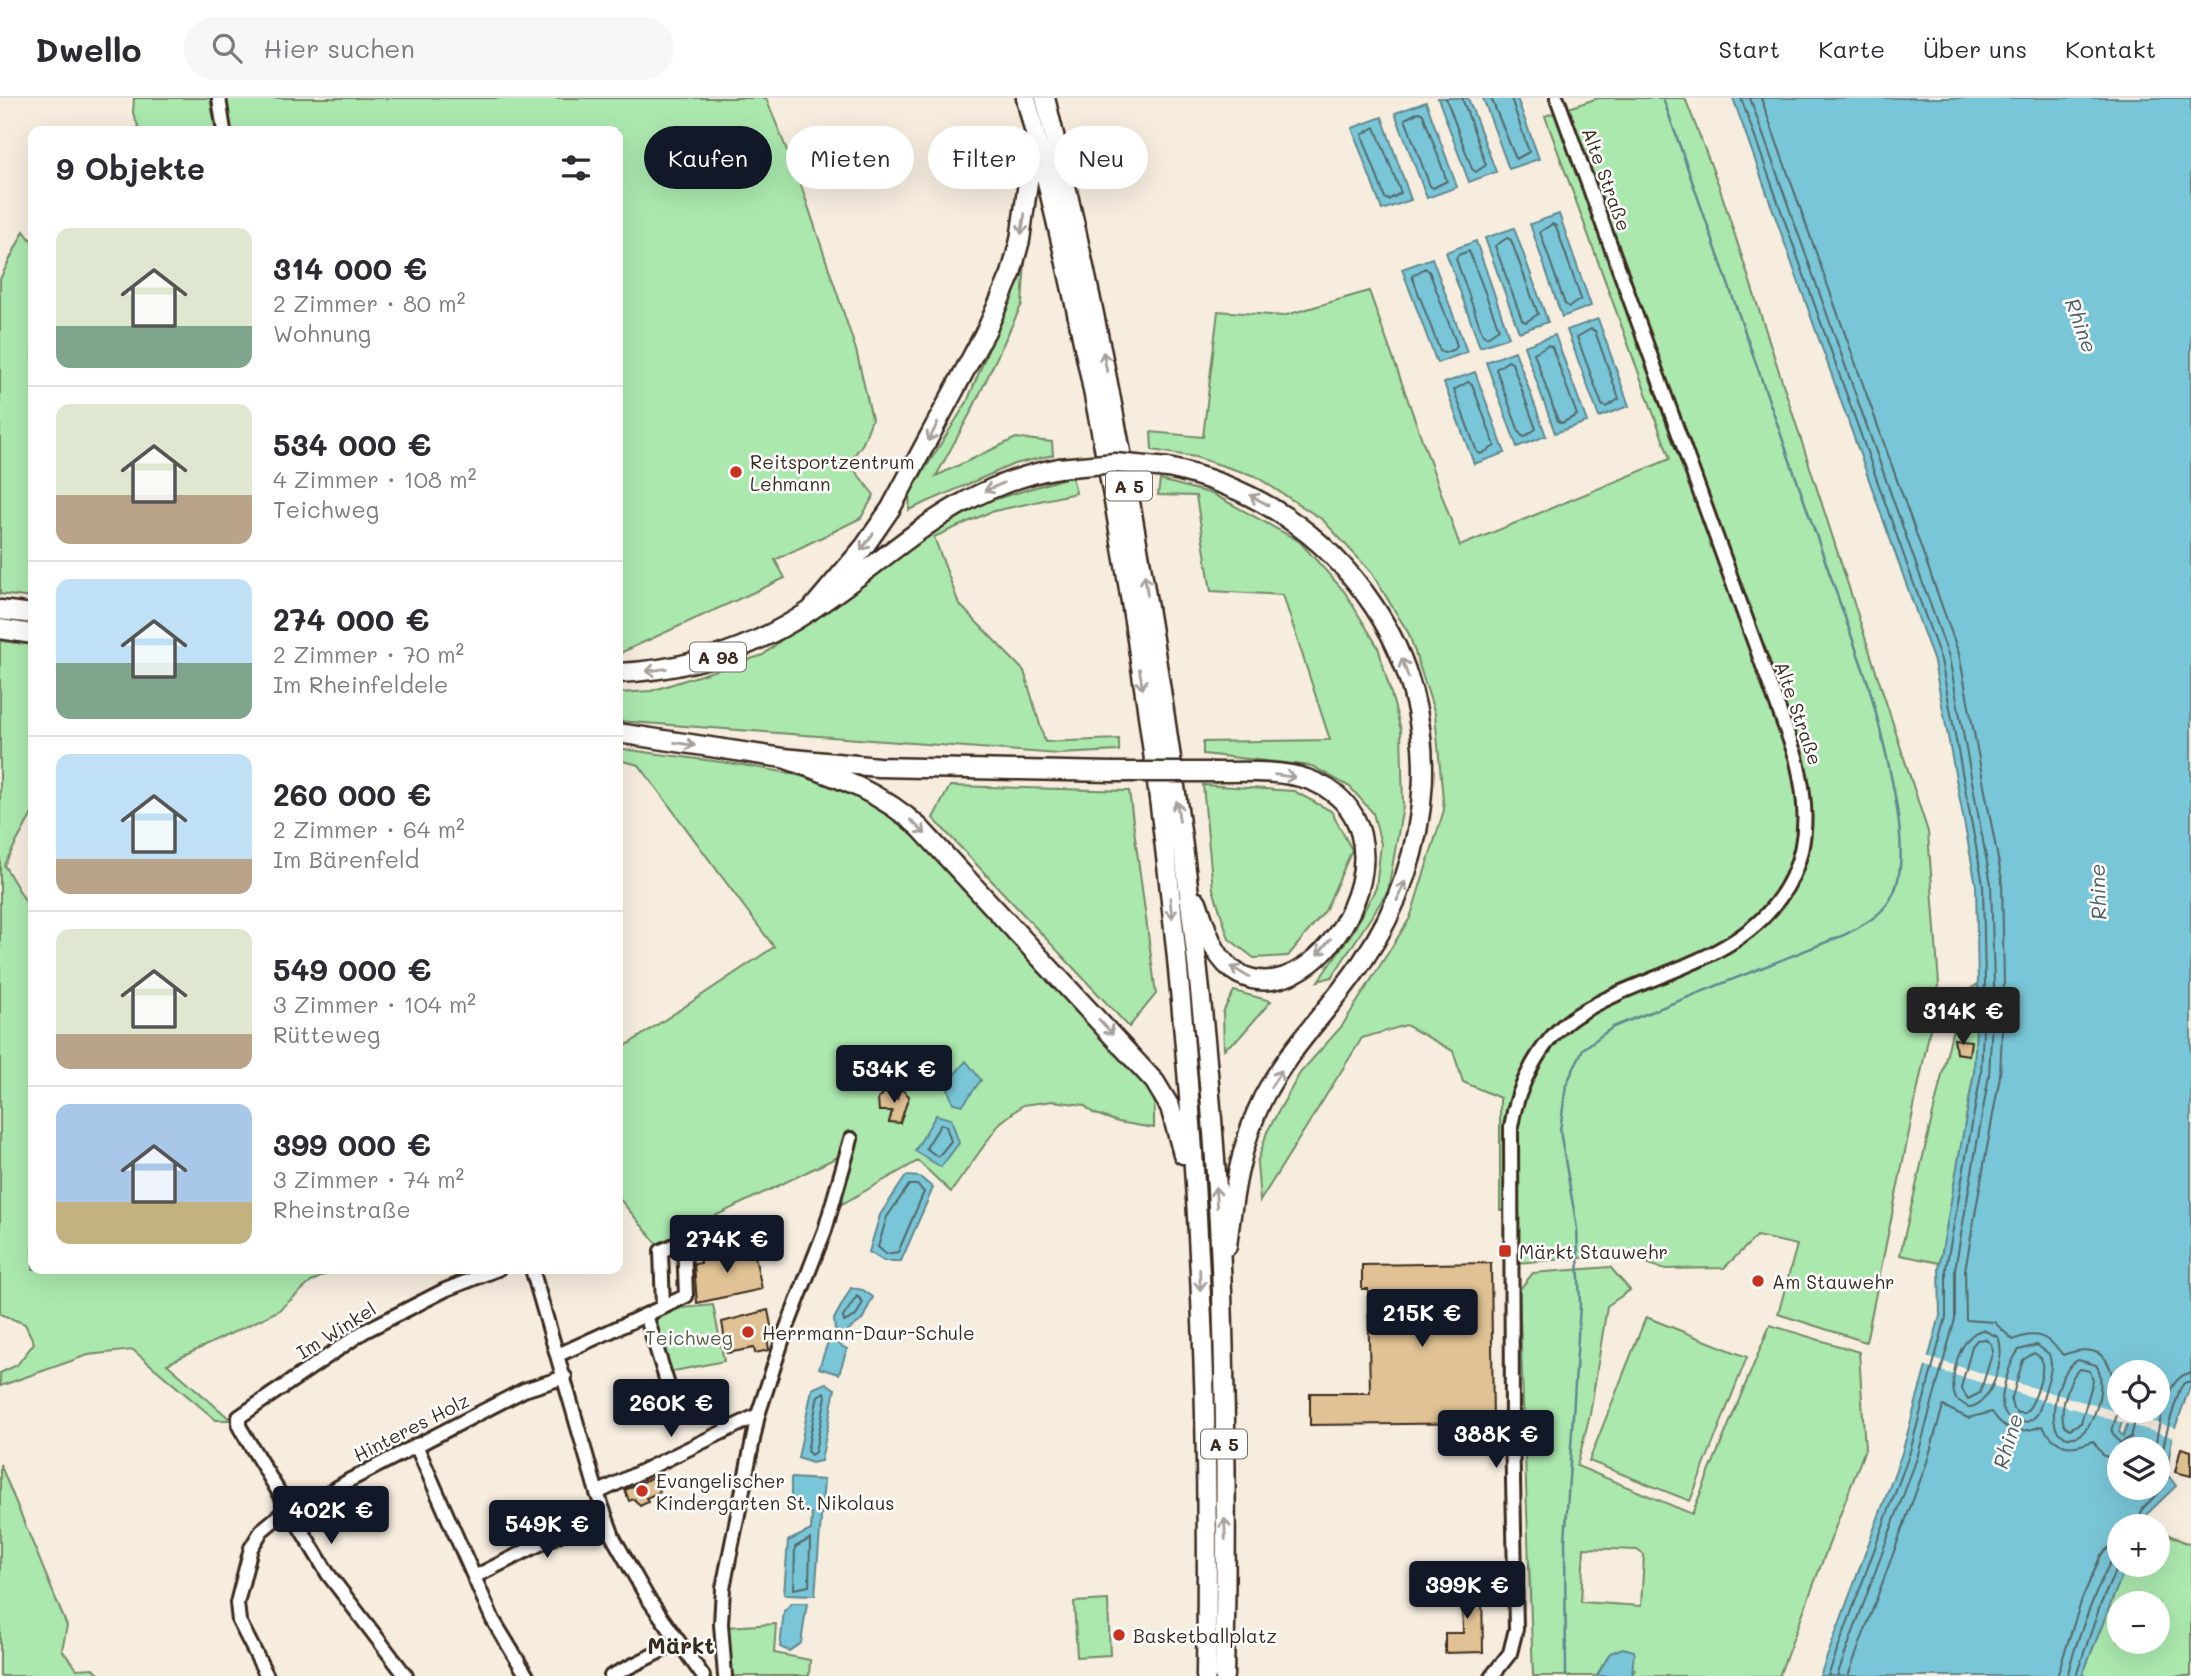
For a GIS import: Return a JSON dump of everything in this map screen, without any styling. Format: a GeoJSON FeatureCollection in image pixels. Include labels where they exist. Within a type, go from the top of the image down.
{"type":"FeatureCollection","features":[{"type":"Feature","properties":{"kind":"highway","name":"A 5"},"geometry":{"type":"LineString","coordinates":[[1026,98],[1033,126]]}},
{"type":"Feature","properties":{"kind":"highway","name":"A 5"},"geometry":{"type":"LineString","coordinates":[[1045,98],[1121,439],[1144,567],[1188,878],[1207,1071],[1222,1289],[1224,1676]]}},
{"type":"Feature","properties":{"kind":"highway","name":"A 5"},"geometry":{"type":"LineString","coordinates":[[1040,155],[1101,439],[1142,681],[1176,953],[1196,1212],[1207,1455],[1206,1676]]}},
{"type":"Feature","properties":{"kind":"highway"},"geometry":{"type":"LineString","coordinates":[[810,611],[863,547],[904,485],[987,329],[1010,274],[1025,215],[1028,189]]}},
{"type":"Feature","properties":{"kind":"highway"},"geometry":{"type":"LineString","coordinates":[[810,611],[900,542],[951,508],[1015,478],[1059,468],[1115,463],[1168,468],[1226,485],[1287,516],[1339,561],[1382,619],[1398,650],[1417,709],[1422,742],[1423,808],[1405,882],[1387,922],[1362,962],[1264,1097],[1234,1186],[1222,1289]]}},
{"type":"Feature","properties":{"kind":"highway"},"geometry":{"type":"LineString","coordinates":[[0,610],[28,613]]}},
{"type":"Feature","properties":{"kind":"highway","name":"A 98"},"geometry":{"type":"LineString","coordinates":[[623,672],[668,668],[713,659],[773,633],[810,611]]}},
{"type":"Feature","properties":{"kind":"highway"},"geometry":{"type":"LineString","coordinates":[[0,629],[28,633]]}},
{"type":"Feature","properties":{"kind":"highway"},"geometry":{"type":"LineString","coordinates":[[623,734],[783,758],[878,766],[1217,772],[1306,779],[1336,796],[1360,827],[1365,845],[1361,883],[1343,921],[1313,961],[1278,981],[1256,981],[1236,973],[1220,957],[1212,944],[1188,878]]}},
{"type":"Feature","properties":{"kind":"highway"},"geometry":{"type":"LineString","coordinates":[[783,758],[863,788],[902,811],[1128,1051],[1155,1082],[1170,1107],[1180,1136],[1196,1212]]}},
{"type":"Feature","properties":{"kind":"street"},"geometry":{"type":"LineString","coordinates":[[219,98],[223,126]]}},
{"type":"Feature","properties":{"kind":"street","name":"Alte Straße"},"geometry":{"type":"LineString","coordinates":[[1501,1673],[1516,1629],[1511,1127],[1515,1100],[1539,1055],[1557,1032],[1576,1016],[1636,986],[1707,957],[1753,930],[1784,894],[1797,863],[1805,831],[1803,784],[1796,757],[1557,98]]}},
{"type":"Feature","properties":{"kind":"street"},"geometry":{"type":"LineString","coordinates":[[726,1676],[721,1624],[723,1588],[758,1415],[783,1335],[825,1230],[851,1139]]}},
{"type":"Feature","properties":{"kind":"street"},"geometry":{"type":"LineString","coordinates":[[558,1355],[646,1315],[663,1307],[686,1296],[684,1241],[661,1251],[663,1307]]}},
{"type":"Feature","properties":{"kind":"street","name":"Im Winkel"},"geometry":{"type":"LineString","coordinates":[[293,1515],[239,1426],[239,1417],[363,1332],[445,1290],[485,1274]]}},
{"type":"Feature","properties":{"kind":"street"},"geometry":{"type":"LineString","coordinates":[[534,1274],[597,1493],[625,1563],[677,1643],[703,1676]]}},
{"type":"Feature","properties":{"kind":"street"},"geometry":{"type":"LineString","coordinates":[[646,1315],[672,1398]]}},
{"type":"Feature","properties":{"kind":"street","name":"Hinteres Holz"},"geometry":{"type":"LineString","coordinates":[[267,1676],[239,1621],[240,1582],[251,1548],[262,1530],[279,1516],[293,1515],[350,1480],[524,1390],[565,1377]]}},
{"type":"Feature","properties":{"kind":"street"},"geometry":{"type":"LineString","coordinates":[[597,1493],[758,1415]]}},
{"type":"Feature","properties":{"kind":"street"},"geometry":{"type":"LineString","coordinates":[[416,1445],[493,1620],[527,1676]]}},
{"type":"Feature","properties":{"kind":"street"},"geometry":{"type":"LineString","coordinates":[[474,1577],[604,1511]]}},
{"type":"Feature","properties":{"kind":"street"},"geometry":{"type":"LineString","coordinates":[[293,1515],[328,1573],[406,1676]]}},
{"type":"Feature","properties":{"kind":"street"},"geometry":{"type":"LineString","coordinates":[[611,1676],[677,1643]]}},
{"type":"Feature","properties":{"kind":"green space"},"geometry":{"type":"Polygon","coordinates":[[[134,98],[210,98],[215,126],[138,126],[133,113],[134,98]]]}},
{"type":"Feature","properties":{"kind":"green space"},"geometry":{"type":"Polygon","coordinates":[[[226,98],[766,98],[786,148],[786,189],[802,189],[856,350],[872,419],[863,443],[849,463],[874,495],[861,518],[775,560],[785,578],[623,652],[623,126],[230,126],[226,98]]]}},
{"type":"Feature","properties":{"kind":"green space"},"geometry":{"type":"Polygon","coordinates":[[[1598,98],[1685,98],[1719,186],[1928,832],[1939,985],[1866,1342],[1778,1314],[1797,1245],[1757,1236],[1724,1268],[1662,1269],[1637,1259],[1602,1256],[1517,1263],[1517,1210],[1500,1210],[1500,1098],[1463,1082],[1453,1051],[1406,1025],[1362,1038],[1260,1201],[1257,1163],[1267,1132],[1300,1073],[1342,1026],[1410,918],[1444,810],[1435,714],[1409,634],[1371,572],[1323,520],[1255,476],[1195,457],[1152,450],[1151,432],[1203,437],[1218,311],[1283,316],[1369,291],[1460,546],[1670,459],[1545,116],[1598,98]]]}},
{"type":"Feature","properties":{"kind":"green space"},"geometry":{"type":"Polygon","coordinates":[[[24,231],[28,236],[28,597],[0,594],[0,279],[24,231]]]}},
{"type":"Feature","properties":{"kind":"green space"},"geometry":{"type":"Polygon","coordinates":[[[1025,260],[1022,304],[972,410],[936,476],[1016,438],[1052,442],[1053,455],[1014,464],[909,510],[910,493],[967,402],[1025,260]]]}},
{"type":"Feature","properties":{"kind":"green space"},"geometry":{"type":"Polygon","coordinates":[[[1072,476],[1076,493],[990,512],[934,537],[959,604],[1024,671],[1045,742],[1119,739],[1119,751],[1059,754],[623,721],[623,693],[651,691],[763,655],[888,552],[986,502],[1072,476]]]}},
{"type":"Feature","properties":{"kind":"green space"},"geometry":{"type":"Polygon","coordinates":[[[1160,480],[1213,494],[1299,541],[1344,591],[1378,647],[1401,730],[1403,806],[1388,891],[1332,977],[1318,981],[1354,930],[1376,888],[1381,844],[1373,813],[1350,787],[1312,766],[1203,754],[1203,742],[1330,740],[1283,595],[1211,591],[1196,496],[1158,495],[1160,480]]]}},
{"type":"Feature","properties":{"kind":"green space"},"geometry":{"type":"Polygon","coordinates":[[[0,641],[28,644],[28,821],[4,865],[28,906],[28,1274],[326,1274],[311,1282],[278,1311],[167,1364],[231,1420],[216,1420],[133,1350],[88,1355],[0,1386],[0,1373],[17,1365],[34,1343],[25,1324],[0,1314],[0,641]]]}},
{"type":"Feature","properties":{"kind":"green space"},"geometry":{"type":"Polygon","coordinates":[[[623,749],[783,772],[846,790],[886,810],[918,835],[1140,1078],[1154,1097],[1154,1128],[1118,1122],[1093,1113],[1084,1105],[1053,1101],[1023,1105],[1000,1123],[951,1192],[918,1161],[842,1204],[846,1153],[657,1244],[623,1203],[623,1048],[774,947],[639,765],[623,761],[623,749]]]}},
{"type":"Feature","properties":{"kind":"green space"},"geometry":{"type":"Polygon","coordinates":[[[1203,785],[1294,791],[1331,811],[1352,850],[1325,911],[1288,956],[1254,958],[1229,939],[1213,889],[1203,785]]]}},
{"type":"Feature","properties":{"kind":"green space"},"geometry":{"type":"Polygon","coordinates":[[[950,786],[1129,791],[1156,994],[1129,1027],[933,818],[950,786]]]}},
{"type":"Feature","properties":{"kind":"green space"},"geometry":{"type":"Polygon","coordinates":[[[1978,984],[1974,1073],[1940,1263],[1900,1255],[1952,1032],[1969,990],[1978,984]]]}},
{"type":"Feature","properties":{"kind":"green space"},"geometry":{"type":"Polygon","coordinates":[[[1234,991],[1271,1001],[1239,1038],[1224,1049],[1223,1012],[1234,991]]]}},
{"type":"Feature","properties":{"kind":"green space"},"geometry":{"type":"Polygon","coordinates":[[[1610,1267],[1630,1290],[1607,1306],[1590,1414],[1577,1466],[1692,1514],[1770,1325],[1859,1352],[1865,1449],[1779,1676],[1632,1676],[1635,1669],[1603,1664],[1597,1676],[1533,1676],[1519,1290],[1533,1273],[1610,1267]],[[1584,1548],[1581,1602],[1641,1606],[1644,1555],[1637,1550],[1584,1548]]]}},
{"type":"Feature","properties":{"kind":"green space","name":"Teichweg"},"geometry":{"type":"Polygon","coordinates":[[[713,1305],[724,1361],[669,1372],[652,1321],[681,1308],[713,1305]]]}},
{"type":"Feature","properties":{"kind":"green space"},"geometry":{"type":"Polygon","coordinates":[[[1646,1317],[1747,1357],[1690,1501],[1589,1461],[1646,1317]]]}},
{"type":"Feature","properties":{"kind":"green space"},"geometry":{"type":"Polygon","coordinates":[[[0,1464],[67,1626],[62,1650],[77,1669],[94,1668],[101,1676],[0,1676],[0,1464]]]}},
{"type":"Feature","properties":{"kind":"green space"},"geometry":{"type":"Polygon","coordinates":[[[2170,1535],[2191,1545],[2191,1676],[2082,1676],[2107,1613],[2107,1654],[2170,1654],[2170,1591],[2116,1591],[2121,1577],[2170,1577],[2170,1535]]]}},
{"type":"Feature","properties":{"kind":"green space"},"geometry":{"type":"Polygon","coordinates":[[[1108,1600],[1110,1655],[1077,1657],[1074,1602],[1108,1600]]]}},
{"type":"Feature","properties":{"kind":"green space"},"geometry":{"type":"Polygon","coordinates":[[[776,1624],[774,1653],[810,1660],[809,1676],[732,1676],[725,1627],[776,1624]]]}},
{"type":"Feature","properties":{"kind":"water"},"geometry":{"type":"Polygon","coordinates":[[[1438,98],[1468,98],[1496,172],[1469,182],[1438,98]]]}},
{"type":"Feature","properties":{"kind":"water"},"geometry":{"type":"Polygon","coordinates":[[[1483,98],[1517,98],[1539,159],[1509,169],[1483,98]]]}},
{"type":"Feature","properties":{"kind":"water","name":"Rhine"},"geometry":{"type":"Polygon","coordinates":[[[1733,98],[2191,98],[2191,1384],[2172,1436],[2170,1451],[2170,1437],[2107,1437],[2107,1500],[2161,1500],[2148,1514],[2107,1514],[2107,1577],[2121,1577],[2116,1591],[2107,1591],[2107,1613],[2082,1676],[1820,1676],[1902,1453],[1940,1316],[1939,1268],[1974,1073],[1978,984],[1976,885],[1934,662],[1733,98]]]}},
{"type":"Feature","properties":{"kind":"water"},"geometry":{"type":"Polygon","coordinates":[[[1426,102],[1457,187],[1427,198],[1395,113],[1426,102]]]}},
{"type":"Feature","properties":{"kind":"water"},"geometry":{"type":"Polygon","coordinates":[[[1382,117],[1411,200],[1382,210],[1352,128],[1382,117]]]}},
{"type":"Feature","properties":{"kind":"water"},"geometry":{"type":"Polygon","coordinates":[[[1559,214],[1591,306],[1562,317],[1530,224],[1559,214]]]}},
{"type":"Feature","properties":{"kind":"water"},"geometry":{"type":"Polygon","coordinates":[[[1514,228],[1548,322],[1519,332],[1485,238],[1514,228]]]}},
{"type":"Feature","properties":{"kind":"water"},"geometry":{"type":"Polygon","coordinates":[[[1476,241],[1509,337],[1480,347],[1446,252],[1476,241]]]}},
{"type":"Feature","properties":{"kind":"water"},"geometry":{"type":"Polygon","coordinates":[[[1432,258],[1467,352],[1437,363],[1402,269],[1432,258]]]}},
{"type":"Feature","properties":{"kind":"water"},"geometry":{"type":"Polygon","coordinates":[[[1598,319],[1629,406],[1599,417],[1567,330],[1598,319]]]}},
{"type":"Feature","properties":{"kind":"water"},"geometry":{"type":"Polygon","coordinates":[[[1555,335],[1587,422],[1555,433],[1524,346],[1555,335]]]}},
{"type":"Feature","properties":{"kind":"water"},"geometry":{"type":"Polygon","coordinates":[[[1515,351],[1546,436],[1517,447],[1486,362],[1515,351]]]}},
{"type":"Feature","properties":{"kind":"water"},"geometry":{"type":"Polygon","coordinates":[[[1475,372],[1505,453],[1474,464],[1444,383],[1475,372]]]}},
{"type":"Feature","properties":{"kind":"water"},"geometry":{"type":"Polygon","coordinates":[[[966,1061],[981,1080],[963,1105],[953,1103],[946,1084],[966,1061]]]}},
{"type":"Feature","properties":{"kind":"water"},"geometry":{"type":"Polygon","coordinates":[[[936,1115],[951,1119],[959,1143],[941,1167],[915,1151],[936,1115]]]}},
{"type":"Feature","properties":{"kind":"water"},"geometry":{"type":"Polygon","coordinates":[[[906,1176],[920,1177],[933,1188],[901,1261],[884,1261],[869,1252],[880,1215],[906,1176]]]}},
{"type":"Feature","properties":{"kind":"water"},"geometry":{"type":"Polygon","coordinates":[[[851,1288],[863,1290],[873,1297],[862,1320],[843,1334],[835,1330],[834,1319],[851,1288]]]}},
{"type":"Feature","properties":{"kind":"water"},"geometry":{"type":"Polygon","coordinates":[[[829,1339],[847,1349],[839,1374],[819,1368],[829,1339]]]}},
{"type":"Feature","properties":{"kind":"water"},"geometry":{"type":"Polygon","coordinates":[[[826,1383],[835,1389],[821,1461],[812,1463],[798,1458],[812,1389],[826,1383]]]}},
{"type":"Feature","properties":{"kind":"water"},"geometry":{"type":"Polygon","coordinates":[[[791,1478],[824,1480],[815,1595],[784,1594],[788,1541],[811,1530],[812,1514],[791,1503],[791,1478]]]}},
{"type":"Feature","properties":{"kind":"water"},"geometry":{"type":"Polygon","coordinates":[[[2170,1478],[2176,1486],[2170,1492],[2170,1478]]]}},
{"type":"Feature","properties":{"kind":"water"},"geometry":{"type":"Polygon","coordinates":[[[792,1603],[807,1603],[801,1643],[789,1651],[780,1647],[784,1611],[792,1603]]]}},
{"type":"Feature","properties":{"kind":"water"},"geometry":{"type":"Polygon","coordinates":[[[1623,1648],[1634,1651],[1632,1676],[1597,1676],[1610,1653],[1623,1648]]]}},
{"type":"Feature","properties":{"kind":"pier"},"geometry":{"type":"Polygon","coordinates":[[[1926,1357],[2107,1409],[2107,1418],[1923,1366],[1926,1357]]]}},
{"type":"Feature","properties":{"kind":"pier"},"geometry":{"type":"Polygon","coordinates":[[[2123,1423],[2157,1423],[2178,1429],[2176,1438],[2123,1423]]]}},
{"type":"Feature","properties":{"kind":"building"},"geometry":{"type":"Polygon","coordinates":[[[1954,1039],[1971,1041],[1969,1055],[1956,1053],[1954,1039]]]}},
{"type":"Feature","properties":{"kind":"building"},"geometry":{"type":"Polygon","coordinates":[[[901,1089],[909,1096],[900,1123],[889,1122],[892,1111],[879,1111],[878,1099],[886,1091],[897,1099],[901,1089]]]}},
{"type":"Feature","properties":{"kind":"building"},"geometry":{"type":"Polygon","coordinates":[[[753,1247],[762,1289],[697,1303],[694,1264],[701,1263],[700,1259],[753,1247]]]}},
{"type":"Feature","properties":{"kind":"building"},"geometry":{"type":"Polygon","coordinates":[[[1491,1263],[1493,1423],[1310,1425],[1310,1393],[1370,1393],[1368,1289],[1362,1289],[1362,1265],[1491,1263]]]}},
{"type":"Feature","properties":{"kind":"building","name":"Herrmann-Daur-Schule"},"geometry":{"type":"Polygon","coordinates":[[[768,1310],[773,1336],[767,1337],[769,1350],[755,1353],[754,1348],[727,1353],[722,1322],[768,1310]]]}},
{"type":"Feature","properties":{"kind":"building"},"geometry":{"type":"Polygon","coordinates":[[[2181,1448],[2191,1451],[2191,1476],[2175,1472],[2181,1448]]]}},
{"type":"Feature","properties":{"kind":"building","name":"Evangelischer Kindergarten St. Nikolaus"},"geometry":{"type":"Polygon","coordinates":[[[654,1477],[660,1492],[646,1498],[648,1502],[640,1506],[634,1499],[629,1501],[625,1490],[654,1477]]]}},
{"type":"Feature","properties":{"kind":"building"},"geometry":{"type":"Polygon","coordinates":[[[1482,1586],[1483,1652],[1445,1653],[1445,1633],[1463,1633],[1462,1598],[1444,1598],[1444,1587],[1482,1586]]]}},
{"type":"Feature","properties":{"kind":"waterway"},"geometry":{"type":"LineString","coordinates":[[1566,1676],[1565,1542],[1580,1305],[1577,1228],[1560,1131],[1566,1085],[1583,1049],[1613,1027],[1844,935],[1872,919],[1884,908],[1893,894],[1899,874],[1901,849],[1899,821],[1888,761],[1869,686],[1663,98]]}},
{"type":"Feature","properties":{"kind":"place","name":"Reitsportzentrum Lehmann"},"geometry":{"type":"Point","coordinates":[736,472]}},
{"type":"Feature","properties":{"kind":"place","name":"Märkt Stauwehr"},"geometry":{"type":"Point","coordinates":[1505,1251]}},
{"type":"Feature","properties":{"kind":"place","name":"Am Stauwehr"},"geometry":{"type":"Point","coordinates":[1758,1281]}},
{"type":"Feature","properties":{"kind":"place","name":"Herrmann-Daur-Schule"},"geometry":{"type":"Point","coordinates":[748,1332]}},
{"type":"Feature","properties":{"kind":"place","name":"Evangelischer Kindergarten St. Nikolaus"},"geometry":{"type":"Point","coordinates":[642,1491]}},
{"type":"Feature","properties":{"kind":"place","name":"Basketballplatz"},"geometry":{"type":"Point","coordinates":[1119,1635]}},
{"type":"Feature","properties":{"kind":"district","name":"Märkt"},"geometry":{"type":"Point","coordinates":[681,1645]}}]}
